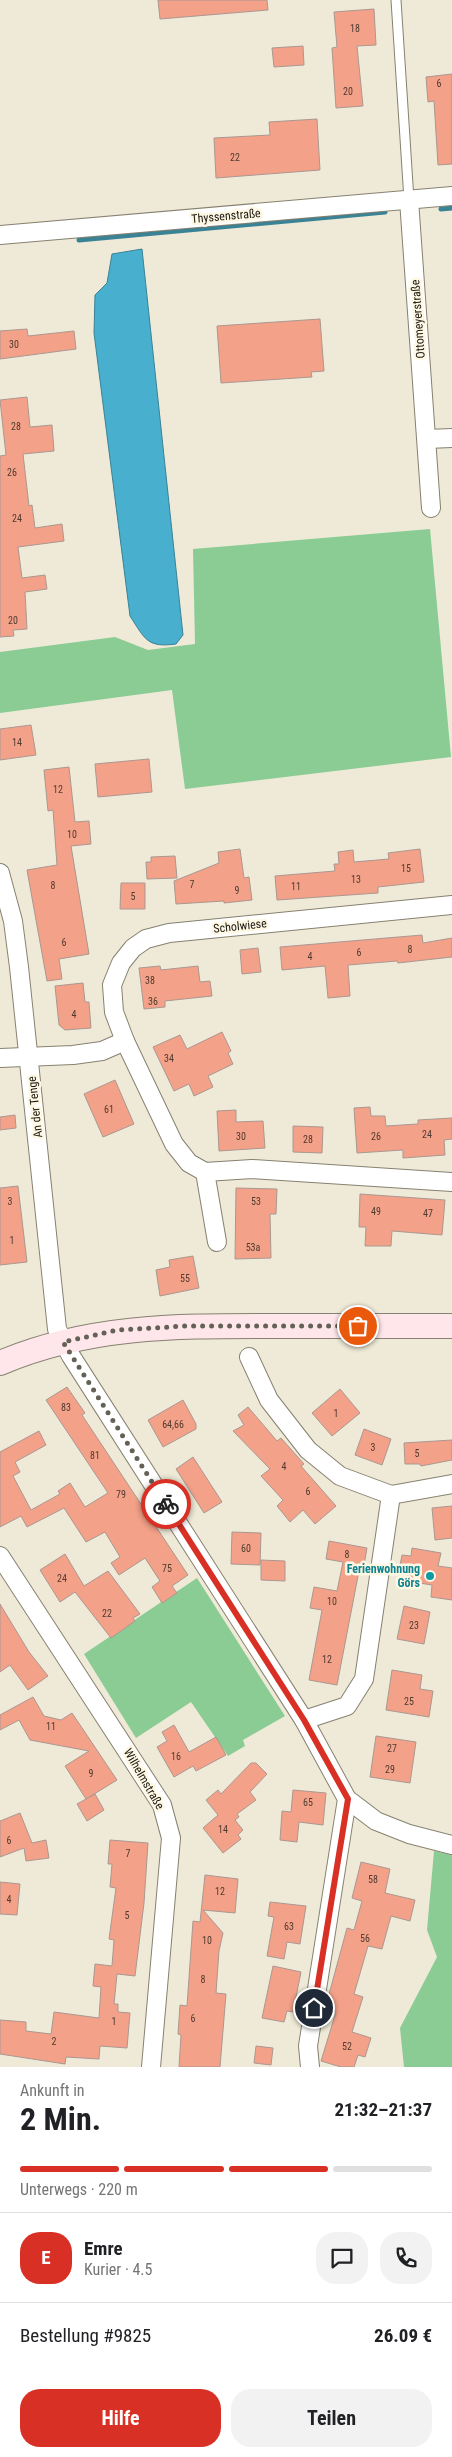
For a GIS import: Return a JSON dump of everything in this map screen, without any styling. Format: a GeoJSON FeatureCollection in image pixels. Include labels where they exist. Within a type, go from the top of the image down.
{"type":"FeatureCollection","features":[{"type":"Feature","properties":{"kind":"main road"},"geometry":{"type":"LineString","coordinates":[[0,1363],[34,1349],[118,1330],[186,1326],[452,1326]]}},
{"type":"Feature","properties":{"kind":"street","name":"Thyssenstraße"},"geometry":{"type":"LineString","coordinates":[[0,235],[452,196]]}},
{"type":"Feature","properties":{"kind":"street","name":"Ottomeyerstraße"},"geometry":{"type":"LineString","coordinates":[[410,200],[431,508]]}},
{"type":"Feature","properties":{"kind":"street"},"geometry":{"type":"LineString","coordinates":[[427,439],[452,438]]}},
{"type":"Feature","properties":{"kind":"street","name":"An der Tenge"},"geometry":{"type":"LineString","coordinates":[[0,873],[13,921],[30,1056],[57,1329],[63,1342],[304,1720],[348,1799]]}},
{"type":"Feature","properties":{"kind":"street","name":"Scholwiese"},"geometry":{"type":"LineString","coordinates":[[205,1172],[189,1163],[174,1144],[125,1041],[114,1012],[112,985],[120,963],[133,948],[146,939],[169,933],[452,905]]}},
{"type":"Feature","properties":{"kind":"street"},"geometry":{"type":"LineString","coordinates":[[0,1058],[73,1055],[102,1051],[125,1041]]}},
{"type":"Feature","properties":{"kind":"street"},"geometry":{"type":"LineString","coordinates":[[217,1242],[205,1172],[252,1169],[452,1182]]}},
{"type":"Feature","properties":{"kind":"street"},"geometry":{"type":"LineString","coordinates":[[249,1357],[270,1400],[308,1450],[340,1476],[391,1495],[452,1484]]}},
{"type":"Feature","properties":{"kind":"street"},"geometry":{"type":"LineString","coordinates":[[304,1720],[347,1706],[364,1679],[391,1495]]}},
{"type":"Feature","properties":{"kind":"street","name":"Wilhelmstraße"},"geometry":{"type":"LineString","coordinates":[[0,1556],[162,1805],[171,1838],[151,2067]]}},
{"type":"Feature","properties":{"kind":"street"},"geometry":{"type":"LineString","coordinates":[[310,2067],[308,2046],[348,1799],[376,1821],[409,1834],[452,1845]]}},
{"type":"Feature","properties":{"kind":"lane"},"geometry":{"type":"LineString","coordinates":[[396,0],[410,200]]}},
{"type":"Feature","properties":{"kind":"green space"},"geometry":{"type":"Polygon","coordinates":[[[430,529],[451,757],[185,789],[172,690],[0,713],[0,652],[115,637],[148,650],[195,644],[193,549],[430,529]]]}},
{"type":"Feature","properties":{"kind":"green space"},"geometry":{"type":"Polygon","coordinates":[[[197,1578],[285,1716],[243,1740],[245,1746],[228,1756],[191,1702],[136,1738],[84,1654],[197,1578]]]}},
{"type":"Feature","properties":{"kind":"green space"},"geometry":{"type":"Polygon","coordinates":[[[434,1851],[452,1855],[452,2067],[404,2067],[400,2028],[437,1957],[427,1930],[434,1851]]]}},
{"type":"Feature","properties":{"kind":"water"},"geometry":{"type":"Polygon","coordinates":[[[142,249],[183,635],[176,644],[166,645],[159,645],[148,640],[139,631],[130,616],[94,333],[95,295],[107,283],[112,254],[142,249]]]}},
{"type":"Feature","properties":{"kind":"building"},"geometry":{"type":"Polygon","coordinates":[[[158,0],[267,0],[268,10],[160,19],[158,0]]]}},
{"type":"Feature","properties":{"kind":"building"},"geometry":{"type":"Polygon","coordinates":[[[374,9],[376,45],[357,46],[363,106],[336,108],[332,48],[337,47],[334,12],[374,9]]]}},
{"type":"Feature","properties":{"kind":"building"},"geometry":{"type":"Polygon","coordinates":[[[303,46],[304,65],[274,67],[272,48],[303,46]]]}},
{"type":"Feature","properties":{"kind":"building"},"geometry":{"type":"Polygon","coordinates":[[[452,74],[452,164],[438,165],[434,101],[428,102],[426,77],[452,74]]]}},
{"type":"Feature","properties":{"kind":"building"},"geometry":{"type":"Polygon","coordinates":[[[317,119],[320,170],[216,178],[214,138],[270,135],[269,122],[317,119]]]}},
{"type":"Feature","properties":{"kind":"building"},"geometry":{"type":"Polygon","coordinates":[[[320,319],[324,371],[311,372],[312,377],[221,383],[217,326],[320,319]]]}},
{"type":"Feature","properties":{"kind":"building"},"geometry":{"type":"Polygon","coordinates":[[[27,329],[28,336],[74,331],[76,349],[0,359],[0,331],[27,329]]]}},
{"type":"Feature","properties":{"kind":"building"},"geometry":{"type":"Polygon","coordinates":[[[27,397],[30,427],[52,425],[54,451],[23,454],[29,506],[32,505],[35,528],[62,524],[64,541],[18,547],[22,578],[45,575],[47,589],[25,592],[27,629],[13,630],[14,636],[0,637],[0,456],[6,455],[0,400],[27,397]]]}},
{"type":"Feature","properties":{"kind":"building"},"geometry":{"type":"Polygon","coordinates":[[[31,725],[36,755],[0,760],[0,729],[31,725]]]}},
{"type":"Feature","properties":{"kind":"building"},"geometry":{"type":"Polygon","coordinates":[[[149,759],[152,792],[98,797],[95,764],[149,759]]]}},
{"type":"Feature","properties":{"kind":"building"},"geometry":{"type":"Polygon","coordinates":[[[69,767],[75,822],[89,821],[91,844],[71,846],[89,954],[59,959],[62,979],[47,981],[27,870],[57,865],[53,810],[48,811],[44,770],[69,767]]]}},
{"type":"Feature","properties":{"kind":"building"},"geometry":{"type":"Polygon","coordinates":[[[240,849],[244,878],[249,877],[252,900],[224,903],[224,901],[176,904],[174,881],[219,863],[218,852],[240,849]]]}},
{"type":"Feature","properties":{"kind":"building"},"geometry":{"type":"Polygon","coordinates":[[[420,849],[424,882],[378,887],[378,893],[277,900],[275,876],[335,871],[334,864],[339,864],[338,852],[353,850],[354,862],[389,859],[388,853],[420,849]]]}},
{"type":"Feature","properties":{"kind":"building"},"geometry":{"type":"Polygon","coordinates":[[[175,856],[177,878],[147,879],[146,862],[151,862],[151,857],[175,856]]]}},
{"type":"Feature","properties":{"kind":"building"},"geometry":{"type":"Polygon","coordinates":[[[121,883],[145,883],[145,909],[120,909],[121,883]]]}},
{"type":"Feature","properties":{"kind":"building"},"geometry":{"type":"Polygon","coordinates":[[[422,935],[423,943],[452,938],[452,957],[398,963],[397,961],[348,965],[350,996],[328,998],[325,966],[282,970],[280,947],[422,935]]]}},
{"type":"Feature","properties":{"kind":"building"},"geometry":{"type":"Polygon","coordinates":[[[258,948],[261,972],[242,974],[240,950],[258,948]]]}},
{"type":"Feature","properties":{"kind":"building"},"geometry":{"type":"Polygon","coordinates":[[[160,966],[161,970],[198,966],[200,982],[210,981],[212,996],[165,1001],[165,1007],[144,1009],[139,968],[160,966]]]}},
{"type":"Feature","properties":{"kind":"building"},"geometry":{"type":"Polygon","coordinates":[[[83,983],[85,1002],[89,1002],[91,1028],[65,1030],[59,1025],[55,986],[83,983]]]}},
{"type":"Feature","properties":{"kind":"building"},"geometry":{"type":"Polygon","coordinates":[[[222,1032],[231,1051],[228,1053],[233,1064],[208,1076],[213,1087],[194,1096],[189,1084],[174,1091],[153,1047],[180,1035],[187,1049],[222,1032]]]}},
{"type":"Feature","properties":{"kind":"building"},"geometry":{"type":"Polygon","coordinates":[[[115,1080],[134,1124],[103,1137],[84,1094],[115,1080]]]}},
{"type":"Feature","properties":{"kind":"building"},"geometry":{"type":"Polygon","coordinates":[[[370,1107],[371,1116],[385,1116],[386,1126],[418,1124],[418,1120],[452,1118],[452,1139],[444,1140],[445,1155],[403,1158],[403,1150],[357,1153],[354,1108],[370,1107]]]}},
{"type":"Feature","properties":{"kind":"building"},"geometry":{"type":"Polygon","coordinates":[[[236,1110],[236,1122],[263,1121],[265,1148],[219,1151],[217,1111],[236,1110]]]}},
{"type":"Feature","properties":{"kind":"building"},"geometry":{"type":"Polygon","coordinates":[[[15,1115],[16,1128],[0,1130],[0,1117],[15,1115]]]}},
{"type":"Feature","properties":{"kind":"building"},"geometry":{"type":"Polygon","coordinates":[[[293,1126],[323,1127],[322,1153],[293,1152],[293,1126]]]}},
{"type":"Feature","properties":{"kind":"building"},"geometry":{"type":"Polygon","coordinates":[[[18,1186],[27,1262],[0,1265],[0,1188],[18,1186]]]}},
{"type":"Feature","properties":{"kind":"building"},"geometry":{"type":"Polygon","coordinates":[[[236,1188],[277,1189],[276,1214],[270,1214],[271,1258],[235,1259],[236,1188]]]}},
{"type":"Feature","properties":{"kind":"building"},"geometry":{"type":"Polygon","coordinates":[[[360,1194],[445,1200],[442,1235],[392,1231],[391,1246],[365,1246],[366,1227],[359,1227],[360,1194]]]}},
{"type":"Feature","properties":{"kind":"building"},"geometry":{"type":"Polygon","coordinates":[[[193,1256],[199,1288],[160,1296],[156,1270],[170,1267],[169,1260],[193,1256]]]}},
{"type":"Feature","properties":{"kind":"building"},"geometry":{"type":"Polygon","coordinates":[[[67,1387],[85,1413],[82,1415],[188,1575],[172,1586],[177,1593],[162,1603],[152,1587],[160,1581],[145,1558],[119,1575],[111,1563],[120,1557],[105,1532],[86,1542],[64,1508],[27,1527],[21,1516],[0,1527],[0,1452],[39,1431],[46,1445],[15,1462],[20,1472],[13,1476],[31,1510],[60,1494],[58,1491],[70,1483],[85,1507],[108,1493],[46,1400],[67,1387]]]}},
{"type":"Feature","properties":{"kind":"building"},"geometry":{"type":"Polygon","coordinates":[[[340,1389],[360,1413],[332,1436],[312,1413],[340,1389]]]}},
{"type":"Feature","properties":{"kind":"building"},"geometry":{"type":"Polygon","coordinates":[[[183,1400],[196,1424],[196,1429],[163,1447],[148,1420],[183,1400]]]}},
{"type":"Feature","properties":{"kind":"building"},"geometry":{"type":"Polygon","coordinates":[[[248,1407],[277,1441],[281,1438],[304,1464],[301,1466],[336,1506],[315,1524],[303,1510],[290,1522],[277,1506],[283,1500],[261,1476],[270,1469],[233,1431],[244,1425],[238,1415],[248,1407]]]}},
{"type":"Feature","properties":{"kind":"building"},"geometry":{"type":"Polygon","coordinates":[[[364,1429],[391,1439],[382,1465],[355,1455],[364,1429]]]}},
{"type":"Feature","properties":{"kind":"building"},"geometry":{"type":"Polygon","coordinates":[[[452,1440],[452,1460],[421,1466],[420,1464],[405,1464],[404,1443],[452,1440]]]}},
{"type":"Feature","properties":{"kind":"building"},"geometry":{"type":"Polygon","coordinates":[[[193,1457],[222,1502],[204,1513],[176,1469],[193,1457]]]}},
{"type":"Feature","properties":{"kind":"building"},"geometry":{"type":"Polygon","coordinates":[[[452,1506],[452,1538],[435,1540],[432,1508],[452,1506]]]}},
{"type":"Feature","properties":{"kind":"building"},"geometry":{"type":"Polygon","coordinates":[[[232,1532],[261,1533],[260,1565],[231,1564],[232,1532]]]}},
{"type":"Feature","properties":{"kind":"building"},"geometry":{"type":"Polygon","coordinates":[[[329,1541],[367,1548],[363,1571],[359,1571],[337,1685],[309,1680],[322,1610],[310,1608],[314,1587],[337,1591],[343,1562],[326,1559],[329,1541]]]}},
{"type":"Feature","properties":{"kind":"building","name":"Ferienwohnung Görs"},"geometry":{"type":"Polygon","coordinates":[[[412,1548],[441,1553],[438,1566],[452,1568],[452,1600],[431,1597],[432,1585],[407,1581],[408,1571],[399,1570],[402,1555],[411,1556],[412,1548]]]}},
{"type":"Feature","properties":{"kind":"building"},"geometry":{"type":"Polygon","coordinates":[[[65,1554],[84,1586],[108,1571],[140,1614],[133,1618],[135,1621],[111,1638],[75,1592],[60,1602],[40,1570],[65,1554]]]}},
{"type":"Feature","properties":{"kind":"building"},"geometry":{"type":"Polygon","coordinates":[[[261,1560],[285,1561],[285,1581],[261,1580],[261,1560]]]}},
{"type":"Feature","properties":{"kind":"building"},"geometry":{"type":"Polygon","coordinates":[[[0,1604],[29,1652],[48,1676],[28,1690],[10,1665],[0,1672],[0,1604]]]}},
{"type":"Feature","properties":{"kind":"building"},"geometry":{"type":"Polygon","coordinates":[[[404,1606],[430,1612],[424,1644],[397,1639],[404,1606]]]}},
{"type":"Feature","properties":{"kind":"building"},"geometry":{"type":"Polygon","coordinates":[[[392,1670],[422,1675],[420,1689],[433,1691],[429,1717],[386,1710],[392,1670]]]}},
{"type":"Feature","properties":{"kind":"building"},"geometry":{"type":"Polygon","coordinates":[[[33,1697],[44,1716],[61,1720],[72,1713],[117,1780],[86,1799],[65,1766],[89,1751],[30,1740],[19,1720],[0,1730],[0,1715],[33,1697]]]}},
{"type":"Feature","properties":{"kind":"building"},"geometry":{"type":"Polygon","coordinates":[[[174,1725],[189,1752],[216,1737],[226,1755],[196,1771],[193,1766],[174,1777],[157,1747],[167,1741],[162,1732],[174,1725]]]}},
{"type":"Feature","properties":{"kind":"building"},"geometry":{"type":"Polygon","coordinates":[[[376,1736],[416,1742],[410,1783],[370,1777],[376,1736]]]}},
{"type":"Feature","properties":{"kind":"building"},"geometry":{"type":"Polygon","coordinates":[[[251,1763],[256,1763],[267,1774],[250,1792],[256,1800],[237,1814],[239,1817],[235,1820],[243,1830],[238,1835],[241,1839],[223,1853],[203,1828],[218,1815],[206,1800],[218,1790],[221,1794],[251,1763]]]}},
{"type":"Feature","properties":{"kind":"building"},"geometry":{"type":"Polygon","coordinates":[[[293,1790],[326,1793],[323,1825],[299,1822],[297,1842],[280,1840],[282,1811],[291,1812],[293,1790]]]}},
{"type":"Feature","properties":{"kind":"building"},"geometry":{"type":"Polygon","coordinates":[[[95,1794],[104,1810],[87,1821],[77,1804],[95,1794]]]}},
{"type":"Feature","properties":{"kind":"building"},"geometry":{"type":"Polygon","coordinates":[[[20,1813],[32,1843],[46,1840],[49,1858],[26,1861],[24,1848],[0,1857],[0,1821],[20,1813]]]}},
{"type":"Feature","properties":{"kind":"building"},"geometry":{"type":"Polygon","coordinates":[[[110,1840],[148,1843],[144,1903],[135,1976],[117,1974],[114,2004],[118,2004],[118,2012],[130,2013],[127,2048],[100,2046],[99,2059],[66,2057],[65,2064],[0,2054],[0,2020],[26,2022],[26,2031],[51,2034],[54,2012],[99,2018],[101,1987],[93,1986],[95,1964],[112,1966],[114,1940],[109,1939],[116,1888],[110,1887],[112,1864],[108,1864],[110,1840]]]}},
{"type":"Feature","properties":{"kind":"building"},"geometry":{"type":"Polygon","coordinates":[[[361,1862],[390,1869],[385,1893],[415,1900],[410,1921],[391,1916],[382,1949],[368,1946],[354,1994],[363,1997],[352,2032],[371,2038],[365,2057],[358,2055],[354,2067],[341,2067],[321,2061],[336,2012],[325,2009],[347,1928],[354,1930],[362,1901],[352,1898],[361,1862]]]}},
{"type":"Feature","properties":{"kind":"building"},"geometry":{"type":"Polygon","coordinates":[[[205,1875],[238,1879],[235,1913],[203,1910],[223,1933],[219,1951],[216,1993],[226,1994],[220,2067],[179,2067],[181,2035],[178,2034],[180,2005],[187,2006],[193,1921],[200,1922],[205,1875]]]}},
{"type":"Feature","properties":{"kind":"building"},"geometry":{"type":"Polygon","coordinates":[[[0,1882],[20,1884],[17,1915],[0,1914],[0,1882]]]}},
{"type":"Feature","properties":{"kind":"building"},"geometry":{"type":"Polygon","coordinates":[[[270,1902],[306,1906],[300,1944],[287,1942],[284,1959],[267,1956],[274,1917],[268,1916],[270,1902]]]}},
{"type":"Feature","properties":{"kind":"building"},"geometry":{"type":"Polygon","coordinates":[[[273,1966],[301,1972],[293,2012],[287,2011],[284,2022],[262,2018],[273,1966]]]}},
{"type":"Feature","properties":{"kind":"building"},"geometry":{"type":"Polygon","coordinates":[[[256,2046],[273,2048],[271,2065],[254,2063],[256,2046]]]}},
{"type":"Feature","properties":{"kind":"waterway"},"geometry":{"type":"LineString","coordinates":[[441,209],[452,208]]}},
{"type":"Feature","properties":{"kind":"waterway"},"geometry":{"type":"LineString","coordinates":[[79,240],[385,212]]}},
{"type":"Feature","properties":{"kind":"way so far"},"geometry":{"type":"LineString","coordinates":[[166,1504],[63,1342],[118,1330],[186,1326],[358,1326]]}},
{"type":"Feature","properties":{"kind":"place","name":"Ferienwohnung Görs"},"geometry":{"type":"Point","coordinates":[430,1576]}},
{"type":"Feature","properties":{"kind":"route"},"geometry":{"type":"LineString","coordinates":[[166,1504],[304,1720],[348,1799],[314,2008]]}}]}
